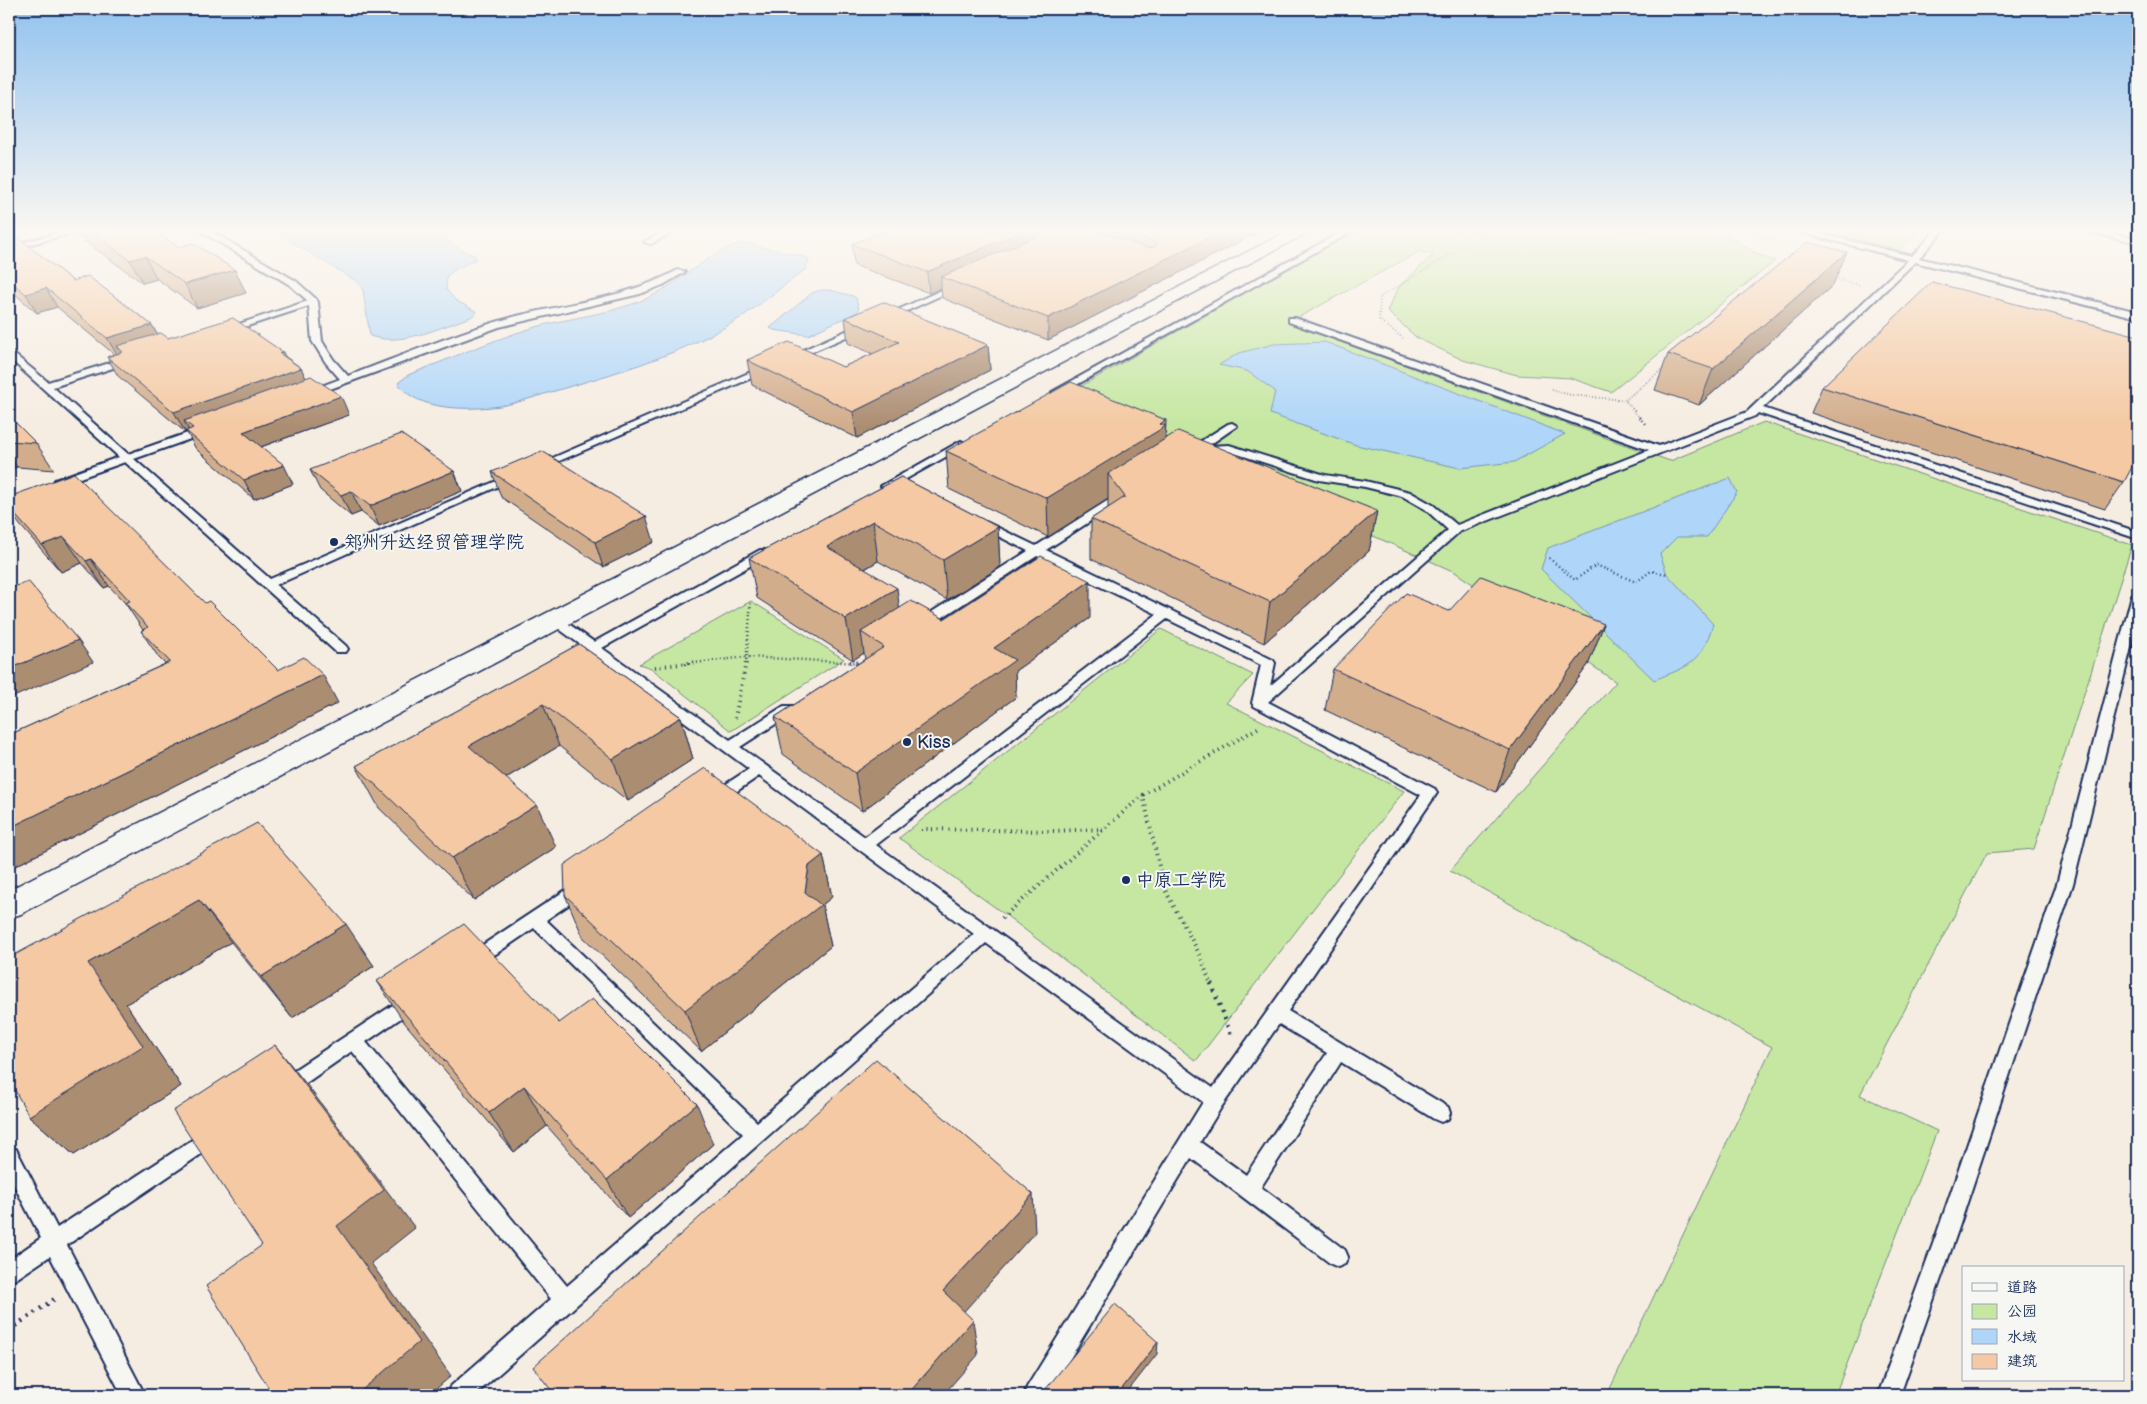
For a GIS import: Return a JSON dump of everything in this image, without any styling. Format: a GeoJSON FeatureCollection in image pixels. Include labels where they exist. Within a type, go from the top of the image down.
{"type":"FeatureCollection","features":[{"type":"Feature","properties":{"kind":"street"},"geometry":{"type":"LineString","coordinates":[[9,906],[1177,296]]}},
{"type":"Feature","properties":{"kind":"lane"},"geometry":{"type":"LineString","coordinates":[[306,296],[314,302],[317,341],[329,361],[347,380]]}},
{"type":"Feature","properties":{"kind":"lane"},"geometry":{"type":"LineString","coordinates":[[298,398],[497,325],[541,313],[624,296]]}},
{"type":"Feature","properties":{"kind":"lane"},"geometry":{"type":"LineString","coordinates":[[268,584],[935,296]]}},
{"type":"Feature","properties":{"kind":"lane"},"geometry":{"type":"LineString","coordinates":[[1049,396],[1232,296]]}},
{"type":"Feature","properties":{"kind":"lane"},"geometry":{"type":"LineString","coordinates":[[1260,703],[1456,530],[1654,449],[1751,414],[1875,296]]}},
{"type":"Feature","properties":{"kind":"lane"},"geometry":{"type":"LineString","coordinates":[[2058,296],[2138,315]]}},
{"type":"Feature","properties":{"kind":"lane"},"geometry":{"type":"LineString","coordinates":[[212,334],[314,302]]}},
{"type":"Feature","properties":{"kind":"lane"},"geometry":{"type":"LineString","coordinates":[[1292,320],[1654,449]]}},
{"type":"Feature","properties":{"kind":"lane"},"geometry":{"type":"LineString","coordinates":[[9,353],[341,650]]}},
{"type":"Feature","properties":{"kind":"lane"},"geometry":{"type":"LineString","coordinates":[[46,386],[138,357]]}},
{"type":"Feature","properties":{"kind":"lane"},"geometry":{"type":"LineString","coordinates":[[1757,408],[2138,536]]}},
{"type":"Feature","properties":{"kind":"lane"},"geometry":{"type":"LineString","coordinates":[[45,487],[217,426]]}},
{"type":"Feature","properties":{"kind":"lane"},"geometry":{"type":"LineString","coordinates":[[1180,459],[1232,426]]}},
{"type":"Feature","properties":{"kind":"lane"},"geometry":{"type":"LineString","coordinates":[[876,491],[971,439]]}},
{"type":"Feature","properties":{"kind":"lane"},"geometry":{"type":"LineString","coordinates":[[1196,448],[1229,448],[1323,478],[1365,484],[1406,494],[1429,507],[1456,530]]}},
{"type":"Feature","properties":{"kind":"lane"},"geometry":{"type":"LineString","coordinates":[[894,481],[912,490]]}},
{"type":"Feature","properties":{"kind":"lane"},"geometry":{"type":"LineString","coordinates":[[912,631],[1129,492]]}},
{"type":"Feature","properties":{"kind":"lane"},"geometry":{"type":"LineString","coordinates":[[965,516],[1268,663],[1260,703]]}},
{"type":"Feature","properties":{"kind":"lane"},"geometry":{"type":"LineString","coordinates":[[592,648],[773,548]]}},
{"type":"Feature","properties":{"kind":"lane"},"geometry":{"type":"LineString","coordinates":[[1889,1395],[1951,1221],[2065,884],[2138,595]]}},
{"type":"Feature","properties":{"kind":"lane"},"geometry":{"type":"LineString","coordinates":[[864,846],[1166,613]]}},
{"type":"Feature","properties":{"kind":"lane"},"geometry":{"type":"LineString","coordinates":[[555,620],[1215,1100]]}},
{"type":"Feature","properties":{"kind":"lane"},"geometry":{"type":"LineString","coordinates":[[729,748],[804,700]]}},
{"type":"Feature","properties":{"kind":"lane"},"geometry":{"type":"LineString","coordinates":[[1035,1395],[1215,1100],[1430,793],[1260,703]]}},
{"type":"Feature","properties":{"kind":"lane"},"geometry":{"type":"LineString","coordinates":[[701,808],[759,769]]}},
{"type":"Feature","properties":{"kind":"lane"},"geometry":{"type":"LineString","coordinates":[[461,968],[593,880]]}},
{"type":"Feature","properties":{"kind":"lane"},"geometry":{"type":"LineString","coordinates":[[535,919],[756,1134]]}},
{"type":"Feature","properties":{"kind":"lane"},"geometry":{"type":"LineString","coordinates":[[458,1395],[985,934]]}},
{"type":"Feature","properties":{"kind":"lane"},"geometry":{"type":"LineString","coordinates":[[273,1095],[428,990]]}},
{"type":"Feature","properties":{"kind":"lane"},"geometry":{"type":"LineString","coordinates":[[1276,1013],[1441,1113]]}},
{"type":"Feature","properties":{"kind":"lane"},"geometry":{"type":"LineString","coordinates":[[354,1040],[566,1301]]}},
{"type":"Feature","properties":{"kind":"lane"},"geometry":{"type":"LineString","coordinates":[[1248,1189],[1339,1050]]}},
{"type":"Feature","properties":{"kind":"lane"},"geometry":{"type":"LineString","coordinates":[[9,1272],[224,1127]]}},
{"type":"Feature","properties":{"kind":"lane"},"geometry":{"type":"LineString","coordinates":[[1188,1144],[1338,1257]]}},
{"type":"Feature","properties":{"kind":"lane"},"geometry":{"type":"LineString","coordinates":[[9,1156],[134,1395]]}},
{"type":"Feature","properties":{"kind":"path"},"geometry":{"type":"LineString","coordinates":[[1382,296],[1380,297],[1379,320],[1408,342]]}},
{"type":"Feature","properties":{"kind":"path"},"geometry":{"type":"LineString","coordinates":[[1625,400],[1671,362]]}},
{"type":"Feature","properties":{"kind":"path"},"geometry":{"type":"LineString","coordinates":[[1552,390],[1625,400],[1646,424],[1654,449]]}},
{"type":"Feature","properties":{"kind":"path"},"geometry":{"type":"LineString","coordinates":[[1549,558],[1576,580],[1596,565],[1636,582],[1651,570],[1667,574]]}},
{"type":"Feature","properties":{"kind":"path"},"geometry":{"type":"LineString","coordinates":[[729,748],[747,658],[751,601]]}},
{"type":"Feature","properties":{"kind":"path"},"geometry":{"type":"LineString","coordinates":[[623,671],[747,658],[862,663]]}},
{"type":"Feature","properties":{"kind":"path"},"geometry":{"type":"LineString","coordinates":[[985,934],[1103,828],[1143,795],[1281,714]]}},
{"type":"Feature","properties":{"kind":"path"},"geometry":{"type":"LineString","coordinates":[[1143,795],[1164,888],[1200,955],[1242,1061]]}},
{"type":"Feature","properties":{"kind":"path"},"geometry":{"type":"LineString","coordinates":[[887,829],[1051,831],[1103,828]]}},
{"type":"Feature","properties":{"kind":"path"},"geometry":{"type":"LineString","coordinates":[[9,1330],[76,1284]]}},
{"type":"Feature","properties":{"kind":"green space"},"geometry":{"type":"Polygon","coordinates":[[[1241,296],[1338,296],[1288,323],[1670,461],[1764,422],[2132,545],[2034,849],[1987,853],[1860,1095],[1937,1131],[1835,1395],[1607,1395],[1772,1047],[1450,871],[1616,682],[1455,572],[1060,398],[1241,296]]]}},
{"type":"Feature","properties":{"kind":"green space"},"geometry":{"type":"Polygon","coordinates":[[[1395,296],[1732,296],[1611,392],[1570,378],[1517,375],[1463,360],[1417,338],[1387,311],[1395,296]]]}},
{"type":"Feature","properties":{"kind":"green space"},"geometry":{"type":"Polygon","coordinates":[[[751,601],[844,659],[731,731],[651,668],[639,664],[751,601]]]}},
{"type":"Feature","properties":{"kind":"green space"},"geometry":{"type":"Polygon","coordinates":[[[1161,629],[1253,675],[1226,703],[1404,791],[1196,1061],[1007,916],[899,838],[1161,629]]]}},
{"type":"Feature","properties":{"kind":"water"},"geometry":{"type":"Polygon","coordinates":[[[364,296],[451,296],[455,300],[477,312],[471,317],[408,337],[382,339],[370,336],[364,296]]]}},
{"type":"Feature","properties":{"kind":"water"},"geometry":{"type":"Polygon","coordinates":[[[653,296],[771,296],[729,325],[699,341],[619,371],[522,401],[500,406],[474,408],[445,407],[417,399],[406,392],[398,383],[408,375],[516,333],[545,324],[617,309],[653,296]]]}},
{"type":"Feature","properties":{"kind":"water"},"geometry":{"type":"Polygon","coordinates":[[[809,296],[851,296],[856,298],[859,310],[857,312],[808,335],[770,328],[809,296]]]}},
{"type":"Feature","properties":{"kind":"water"},"geometry":{"type":"Polygon","coordinates":[[[1325,342],[1565,434],[1514,462],[1460,468],[1356,445],[1270,414],[1275,391],[1247,371],[1219,365],[1239,353],[1274,344],[1325,342]]]}},
{"type":"Feature","properties":{"kind":"water"},"geometry":{"type":"Polygon","coordinates":[[[1730,478],[1737,492],[1707,537],[1677,537],[1660,554],[1667,574],[1713,624],[1704,648],[1692,662],[1677,671],[1654,680],[1541,569],[1548,548],[1730,478]]]}},
{"type":"Feature","properties":{"kind":"building"},"geometry":{"type":"Polygon","coordinates":[[[55,296],[113,296],[152,325],[107,338],[55,296]]]}},
{"type":"Feature","properties":{"kind":"building"},"geometry":{"type":"Polygon","coordinates":[[[989,296],[1093,296],[1048,318],[989,296]]]}},
{"type":"Feature","properties":{"kind":"building"},"geometry":{"type":"Polygon","coordinates":[[[1741,296],[1797,296],[1713,369],[1668,354],[1741,296]]]}},
{"type":"Feature","properties":{"kind":"building"},"geometry":{"type":"Polygon","coordinates":[[[1918,296],[1984,296],[2138,336],[2138,456],[2124,482],[1822,387],[1918,296]]]}},
{"type":"Feature","properties":{"kind":"building"},"geometry":{"type":"Polygon","coordinates":[[[883,302],[988,345],[853,412],[747,360],[789,342],[843,367],[899,342],[845,318],[883,302]]]}},
{"type":"Feature","properties":{"kind":"building"},"geometry":{"type":"Polygon","coordinates":[[[233,318],[283,352],[279,353],[301,368],[174,412],[107,357],[123,352],[117,346],[161,333],[168,338],[233,318]]]}},
{"type":"Feature","properties":{"kind":"building"},"geometry":{"type":"Polygon","coordinates":[[[311,376],[341,396],[243,432],[284,465],[244,480],[186,431],[193,428],[184,421],[311,376]]]}},
{"type":"Feature","properties":{"kind":"building"},"geometry":{"type":"Polygon","coordinates":[[[1071,382],[1166,420],[1160,424],[1166,426],[1047,498],[946,451],[1071,382]]]}},
{"type":"Feature","properties":{"kind":"building"},"geometry":{"type":"Polygon","coordinates":[[[9,416],[36,443],[9,441],[9,416]]]}},
{"type":"Feature","properties":{"kind":"building"},"geometry":{"type":"Polygon","coordinates":[[[1178,431],[1377,511],[1270,602],[1091,519],[1125,497],[1108,474],[1178,431]]]}},
{"type":"Feature","properties":{"kind":"building"},"geometry":{"type":"Polygon","coordinates":[[[401,434],[454,471],[370,506],[351,491],[341,495],[310,470],[401,434]]]}},
{"type":"Feature","properties":{"kind":"building"},"geometry":{"type":"Polygon","coordinates":[[[542,451],[646,516],[595,542],[492,472],[542,451]]]}},
{"type":"Feature","properties":{"kind":"building"},"geometry":{"type":"Polygon","coordinates":[[[74,473],[205,603],[209,601],[278,670],[304,657],[323,675],[9,828],[9,735],[170,662],[141,631],[148,627],[125,603],[130,601],[91,559],[86,561],[64,537],[42,545],[9,508],[9,497],[74,473]]]}},
{"type":"Feature","properties":{"kind":"building"},"geometry":{"type":"Polygon","coordinates":[[[901,477],[998,527],[943,560],[873,521],[827,547],[897,588],[846,619],[749,558],[901,477]]]}},
{"type":"Feature","properties":{"kind":"building"},"geometry":{"type":"Polygon","coordinates":[[[1041,556],[1090,581],[994,648],[1015,660],[855,773],[775,717],[884,647],[861,632],[911,601],[944,619],[1041,556]]]}},
{"type":"Feature","properties":{"kind":"building"},"geometry":{"type":"Polygon","coordinates":[[[1481,576],[1604,624],[1510,750],[1333,669],[1406,593],[1449,611],[1481,576]]]}},
{"type":"Feature","properties":{"kind":"building"},"geometry":{"type":"Polygon","coordinates":[[[28,581],[78,640],[9,669],[9,589],[28,581]]]}},
{"type":"Feature","properties":{"kind":"building"},"geometry":{"type":"Polygon","coordinates":[[[579,644],[681,717],[613,759],[543,704],[469,746],[537,805],[452,858],[356,766],[579,644]]]}},
{"type":"Feature","properties":{"kind":"building"},"geometry":{"type":"Polygon","coordinates":[[[705,768],[823,855],[809,866],[805,892],[821,905],[685,1010],[565,895],[564,865],[705,768]]]}},
{"type":"Feature","properties":{"kind":"building"},"geometry":{"type":"Polygon","coordinates":[[[257,823],[346,924],[261,977],[199,900],[88,963],[143,1046],[29,1116],[9,1080],[9,958],[257,823]]]}},
{"type":"Feature","properties":{"kind":"building"},"geometry":{"type":"Polygon","coordinates":[[[464,924],[559,1023],[592,999],[697,1104],[607,1180],[524,1086],[489,1113],[377,981],[464,924]]]}},
{"type":"Feature","properties":{"kind":"building"},"geometry":{"type":"Polygon","coordinates":[[[275,1045],[384,1190],[337,1226],[419,1342],[356,1395],[273,1395],[206,1286],[262,1245],[173,1111],[275,1045]]]}},
{"type":"Feature","properties":{"kind":"building"},"geometry":{"type":"Polygon","coordinates":[[[876,1059],[1033,1194],[943,1291],[973,1320],[907,1395],[555,1395],[533,1367],[876,1059]]]}},
{"type":"Feature","properties":{"kind":"building"},"geometry":{"type":"Polygon","coordinates":[[[1115,1304],[1158,1342],[1117,1395],[1041,1395],[1115,1304]]]}},
{"type":"Feature","properties":{"kind":"place","name":"郑州升达经贸管理学院"},"geometry":{"type":"Point","coordinates":[334,542]}},
{"type":"Feature","properties":{"kind":"place","name":"Kiss"},"geometry":{"type":"Point","coordinates":[907,742]}},
{"type":"Feature","properties":{"kind":"place","name":"中原工学院"},"geometry":{"type":"Point","coordinates":[1126,880]}}]}
